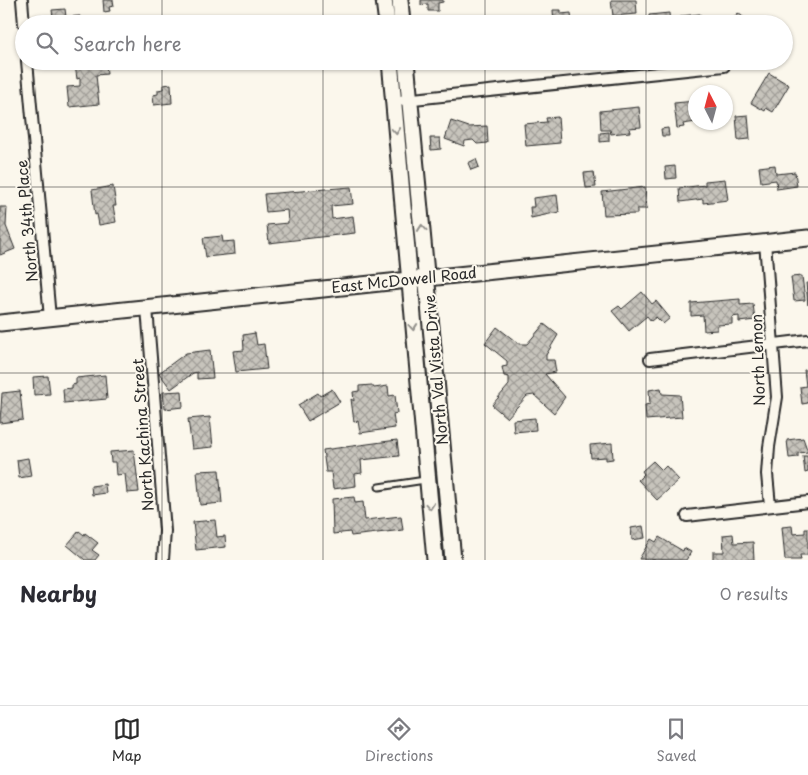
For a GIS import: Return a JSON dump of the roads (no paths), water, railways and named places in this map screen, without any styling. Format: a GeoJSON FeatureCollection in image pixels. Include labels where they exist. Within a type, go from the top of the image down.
{"type":"FeatureCollection","features":[{"type":"Feature","properties":{"kind":"main road"},"geometry":{"type":"LineString","coordinates":[[384,0],[386,15]]}},
{"type":"Feature","properties":{"kind":"main road"},"geometry":{"type":"LineString","coordinates":[[400,0],[401,15]]}},
{"type":"Feature","properties":{"kind":"main road","name":"North Val Vista Drive"},"geometry":{"type":"LineString","coordinates":[[391,70],[435,560]]}},
{"type":"Feature","properties":{"kind":"main road","name":"North Val Vista Drive"},"geometry":{"type":"LineString","coordinates":[[407,70],[453,560]]}},
{"type":"Feature","properties":{"kind":"main road","name":"East McDowell Road"},"geometry":{"type":"LineString","coordinates":[[0,323],[808,238]]}},
{"type":"Feature","properties":{"kind":"main road"},"geometry":{"type":"LineString","coordinates":[[428,480],[445,478]]}},
{"type":"Feature","properties":{"kind":"street"},"geometry":{"type":"LineString","coordinates":[[22,0],[23,15]]}},
{"type":"Feature","properties":{"kind":"street","name":"North 34th Place"},"geometry":{"type":"LineString","coordinates":[[28,70],[50,318]]}},
{"type":"Feature","properties":{"kind":"street"},"geometry":{"type":"LineString","coordinates":[[394,102],[687,70]]}},
{"type":"Feature","properties":{"kind":"street","name":"North Lemon"},"geometry":{"type":"LineString","coordinates":[[765,242],[774,344],[776,397],[767,474],[770,506]]}},
{"type":"Feature","properties":{"kind":"street","name":"North Kachina Street"},"geometry":{"type":"LineString","coordinates":[[147,308],[165,531],[163,560]]}},
{"type":"Feature","properties":{"kind":"street"},"geometry":{"type":"LineString","coordinates":[[650,359],[808,340]]}},
{"type":"Feature","properties":{"kind":"street"},"geometry":{"type":"LineString","coordinates":[[687,516],[808,502]]}},
{"type":"Feature","properties":{"kind":"lane"},"geometry":{"type":"LineString","coordinates":[[379,487],[428,480]]}}]}
